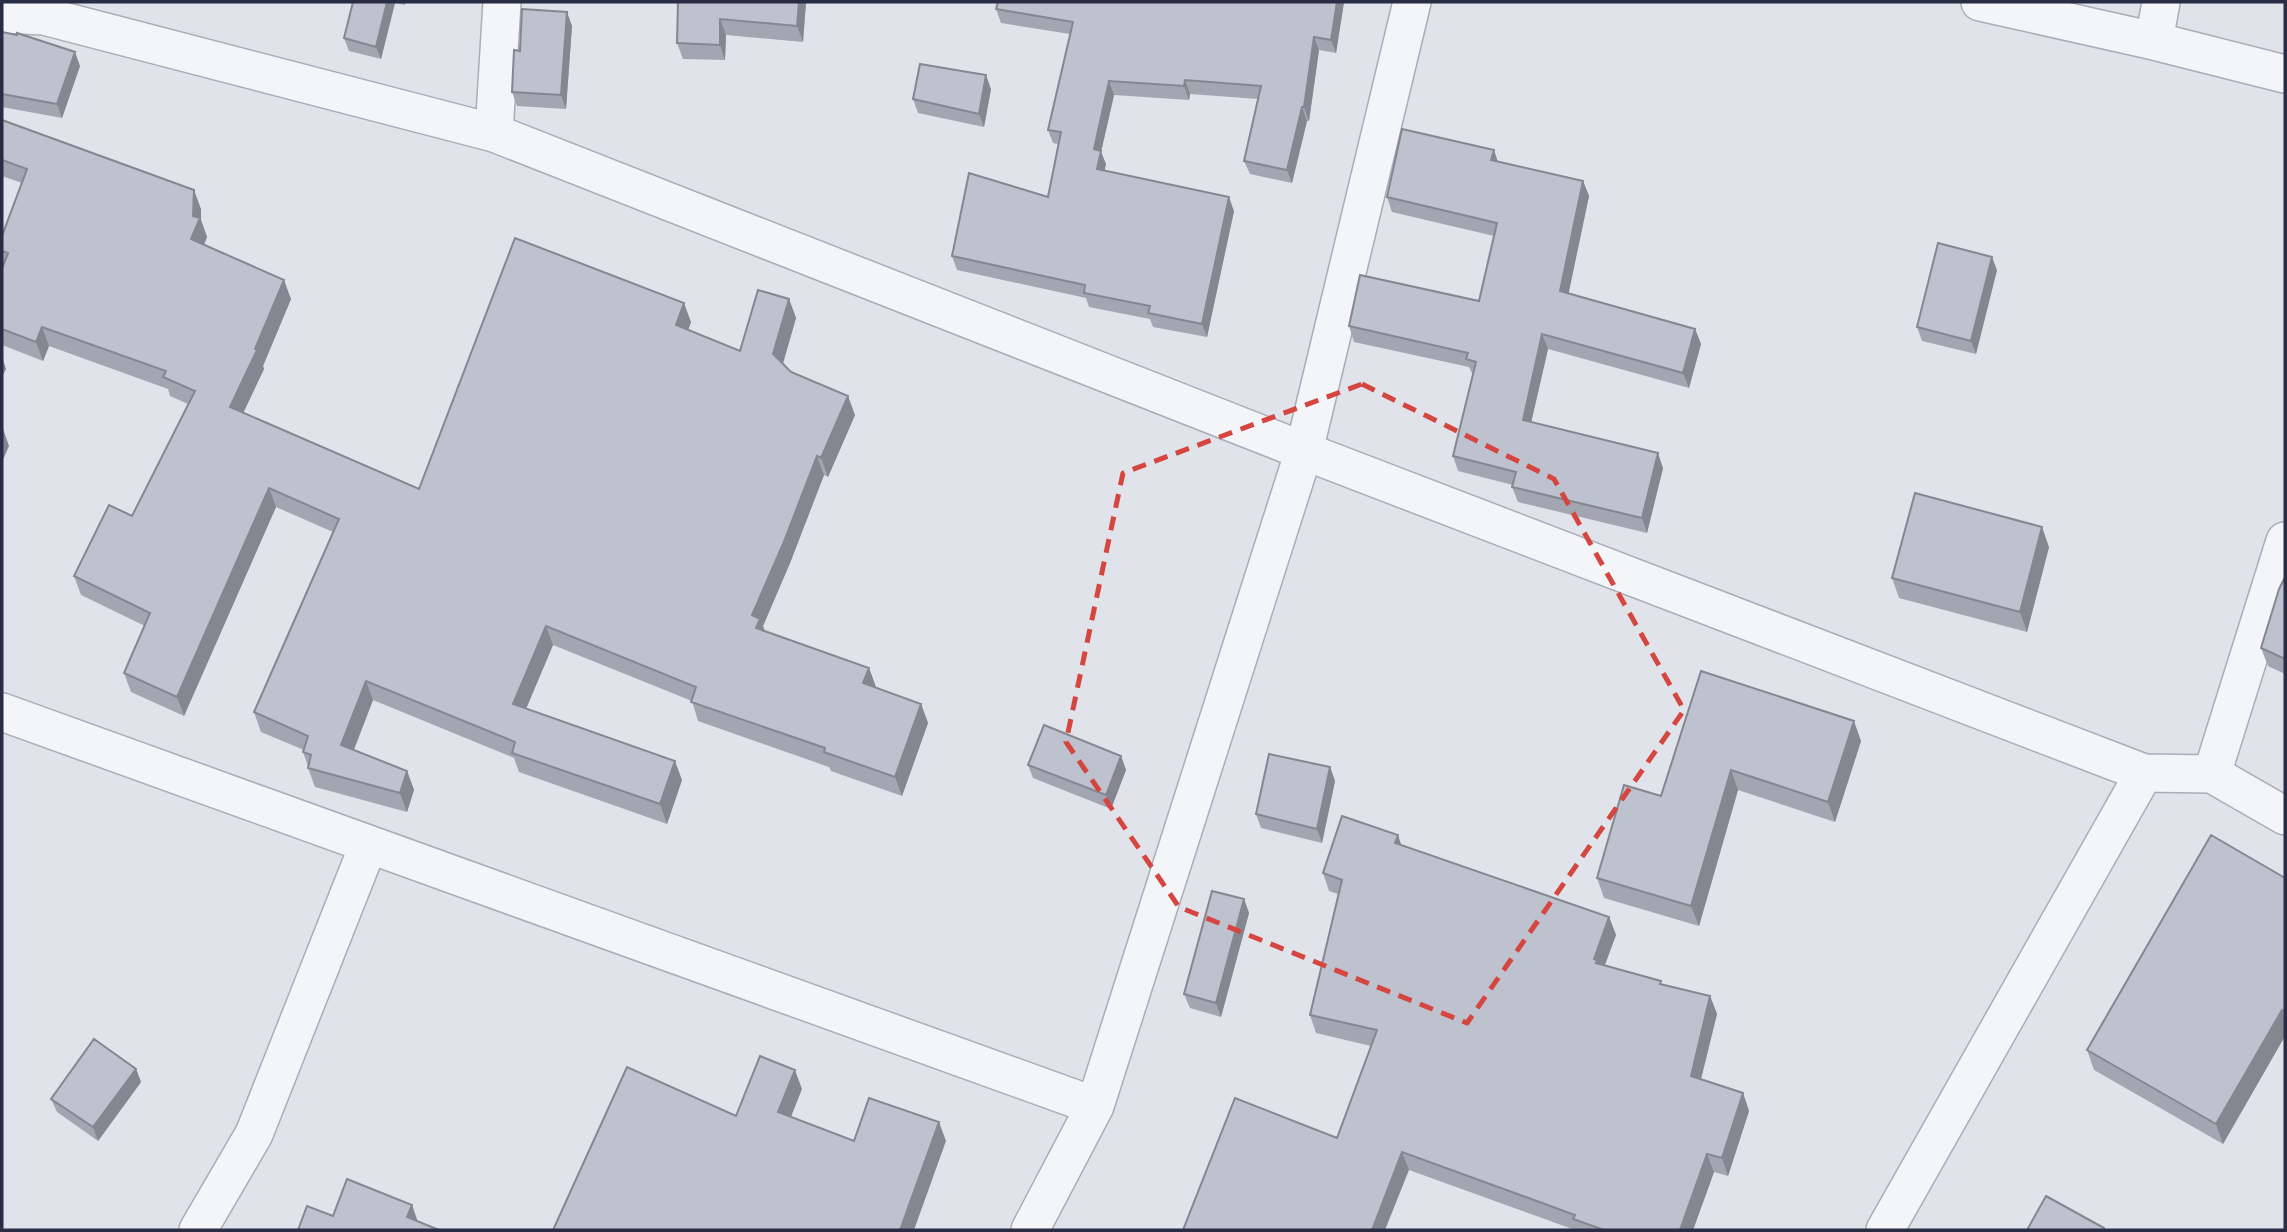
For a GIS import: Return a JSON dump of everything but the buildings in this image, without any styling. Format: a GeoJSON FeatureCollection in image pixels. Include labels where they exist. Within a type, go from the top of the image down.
{"type":"FeatureCollection","features":[{"type":"Feature","properties":{"kind":"street"},"geometry":{"type":"LineString","coordinates":[[494,133],[502,2]]}},
{"type":"Feature","properties":{"kind":"street"},"geometry":{"type":"LineString","coordinates":[[1030,1230],[1095,1106],[1304,451],[1412,2]]}},
{"type":"Feature","properties":{"kind":"street"},"geometry":{"type":"LineString","coordinates":[[1980,2],[2285,74]]}},
{"type":"Feature","properties":{"kind":"street"},"geometry":{"type":"LineString","coordinates":[[2154,41],[2161,2]]}},
{"type":"Feature","properties":{"kind":"street"},"geometry":{"type":"LineString","coordinates":[[2,14],[44,16],[494,133],[1304,451],[2144,773],[2213,774],[2285,817]]}},
{"type":"Feature","properties":{"kind":"street"},"geometry":{"type":"LineString","coordinates":[[2213,774],[2285,541]]}},
{"type":"Feature","properties":{"kind":"street"},"geometry":{"type":"LineString","coordinates":[[2,712],[1095,1106]]}},
{"type":"Feature","properties":{"kind":"street"},"geometry":{"type":"LineString","coordinates":[[1885,1230],[2144,773]]}},
{"type":"Feature","properties":{"kind":"street"},"geometry":{"type":"LineString","coordinates":[[198,1230],[254,1134],[368,846]]}},
{"type":"Feature","properties":{"kind":"highlighted area"},"geometry":{"type":"Polygon","coordinates":[[[1362,384],[1554,479],[1684,710],[1467,1023],[1179,907],[1066,742],[1123,473],[1362,384]]]}}]}
